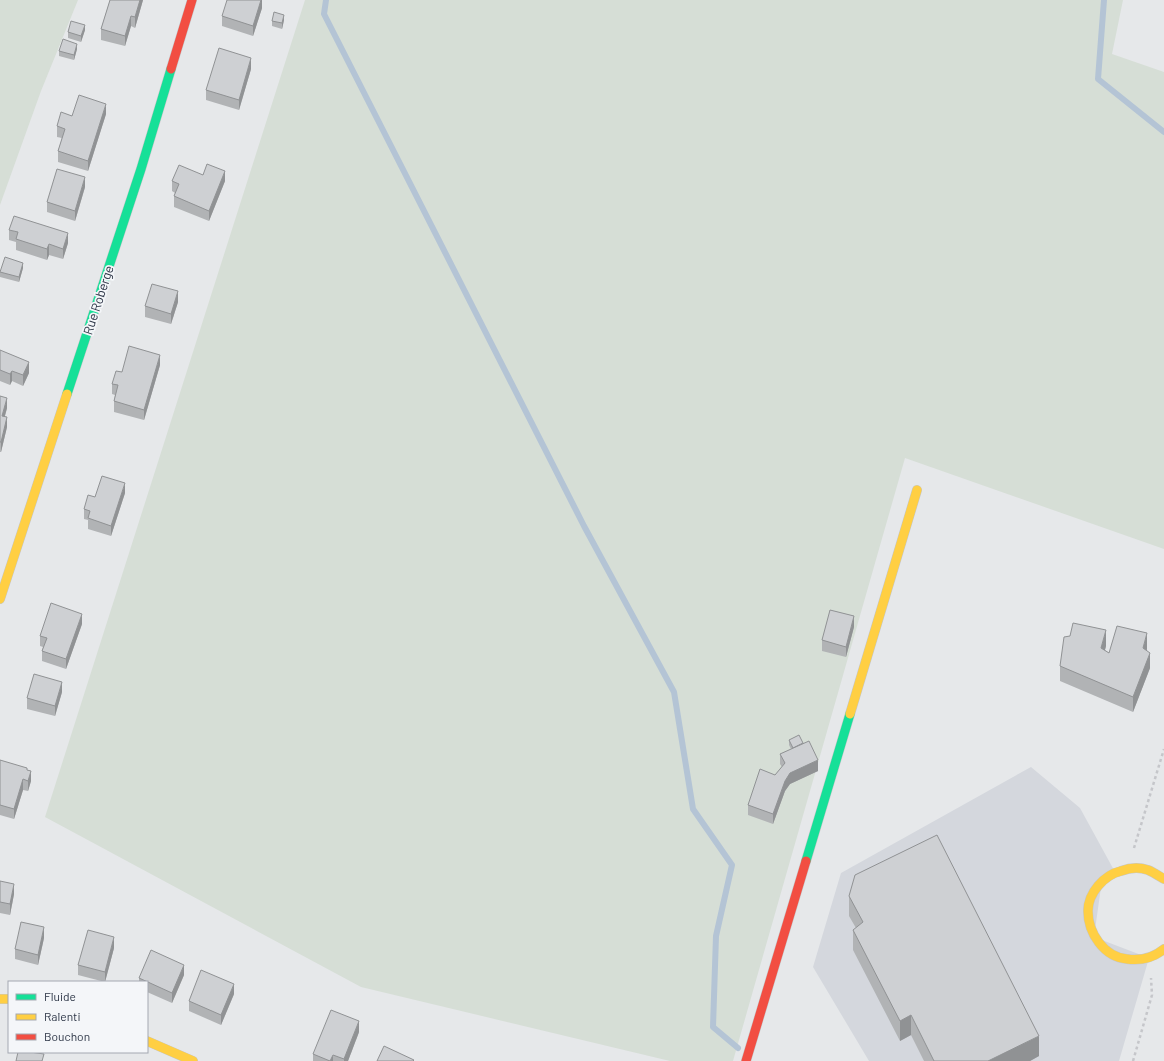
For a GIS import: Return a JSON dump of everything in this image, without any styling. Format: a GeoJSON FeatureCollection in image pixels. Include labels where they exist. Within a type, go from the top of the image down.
{"type":"FeatureCollection","features":[{"type":"Feature","properties":{"kind":"street","name":"Rue Roberge"},"geometry":{"type":"LineString","coordinates":[[0,600],[141,169],[192,0]]}},
{"type":"Feature","properties":{"kind":"street"},"geometry":{"type":"LineString","coordinates":[[746,1061],[917,490]]}},
{"type":"Feature","properties":{"kind":"street"},"geometry":{"type":"LineString","coordinates":[[1164,879],[1143,868],[1129,868],[1115,872],[1102,880],[1093,892],[1088,906],[1088,922],[1094,937],[1104,949],[1117,957],[1133,960],[1149,958],[1164,949]]}},
{"type":"Feature","properties":{"kind":"street"},"geometry":{"type":"LineString","coordinates":[[148,1041],[193,1061]]}},
{"type":"Feature","properties":{"kind":"path"},"geometry":{"type":"LineString","coordinates":[[1129,868],[1164,748]]}},
{"type":"Feature","properties":{"kind":"path"},"geometry":{"type":"LineString","coordinates":[[1132,1061],[1152,995],[1149,958]]}},
{"type":"Feature","properties":{"kind":"shaded area"},"geometry":{"type":"Polygon","coordinates":[[[0,0],[78,0],[41,91],[0,205],[0,0]]]}},
{"type":"Feature","properties":{"kind":"shaded area"},"geometry":{"type":"Polygon","coordinates":[[[305,0],[1123,0],[1112,54],[1164,72],[1164,549],[905,458],[733,1061],[670,1061],[361,987],[45,817],[305,0]]]}},
{"type":"Feature","properties":{"kind":"shaded area"},"geometry":{"type":"Polygon","coordinates":[[[1031,767],[1080,808],[1115,872],[1102,880],[1094,937],[1149,958],[1119,1061],[869,1061],[813,967],[841,873],[1031,767]]]}},
{"type":"Feature","properties":{"kind":"building"},"geometry":{"type":"Polygon","coordinates":[[[110,0],[140,0],[135,17],[131,16],[125,36],[101,29],[110,0]]]}},
{"type":"Feature","properties":{"kind":"building"},"geometry":{"type":"Polygon","coordinates":[[[227,0],[261,0],[253,26],[222,16],[227,0]]]}},
{"type":"Feature","properties":{"kind":"building"},"geometry":{"type":"Polygon","coordinates":[[[274,12],[284,15],[282,23],[272,21],[274,12]]]}},
{"type":"Feature","properties":{"kind":"building"},"geometry":{"type":"Polygon","coordinates":[[[71,21],[85,25],[81,36],[68,32],[71,21]]]}},
{"type":"Feature","properties":{"kind":"building"},"geometry":{"type":"Polygon","coordinates":[[[63,39],[77,44],[74,55],[59,51],[63,39]]]}},
{"type":"Feature","properties":{"kind":"building"},"geometry":{"type":"Polygon","coordinates":[[[219,48],[251,58],[239,100],[206,90],[219,48]]]}},
{"type":"Feature","properties":{"kind":"building"},"geometry":{"type":"Polygon","coordinates":[[[79,95],[106,104],[88,161],[58,151],[65,129],[57,126],[61,112],[72,116],[79,95]]]}},
{"type":"Feature","properties":{"kind":"building"},"geometry":{"type":"Polygon","coordinates":[[[207,164],[225,171],[209,211],[174,196],[179,184],[172,181],[179,165],[203,175],[207,164]]]}},
{"type":"Feature","properties":{"kind":"building"},"geometry":{"type":"Polygon","coordinates":[[[57,169],[85,177],[75,211],[47,202],[57,169]]]}},
{"type":"Feature","properties":{"kind":"building"},"geometry":{"type":"Polygon","coordinates":[[[14,216],[68,233],[63,249],[49,244],[47,249],[16,239],[18,232],[9,230],[14,216]]]}},
{"type":"Feature","properties":{"kind":"building"},"geometry":{"type":"Polygon","coordinates":[[[5,257],[23,263],[19,277],[0,272],[5,257]]]}},
{"type":"Feature","properties":{"kind":"building"},"geometry":{"type":"Polygon","coordinates":[[[152,284],[178,291],[171,314],[145,306],[152,284]]]}},
{"type":"Feature","properties":{"kind":"building"},"geometry":{"type":"Polygon","coordinates":[[[129,346],[160,355],[144,410],[114,401],[118,385],[112,384],[116,371],[122,372],[129,346]]]}},
{"type":"Feature","properties":{"kind":"building"},"geometry":{"type":"Polygon","coordinates":[[[0,350],[29,362],[23,375],[12,371],[10,374],[0,370],[0,350]]]}},
{"type":"Feature","properties":{"kind":"building"},"geometry":{"type":"Polygon","coordinates":[[[0,396],[7,398],[2,416],[7,417],[1,442],[0,442],[0,396]]]}},
{"type":"Feature","properties":{"kind":"building"},"geometry":{"type":"Polygon","coordinates":[[[102,476],[125,483],[111,526],[88,518],[90,511],[84,509],[88,495],[95,497],[102,476]]]}},
{"type":"Feature","properties":{"kind":"building"},"geometry":{"type":"Polygon","coordinates":[[[51,603],[82,614],[66,659],[42,651],[47,638],[40,636],[51,603]]]}},
{"type":"Feature","properties":{"kind":"building"},"geometry":{"type":"Polygon","coordinates":[[[830,610],[854,616],[846,647],[822,640],[830,610]]]}},
{"type":"Feature","properties":{"kind":"building"},"geometry":{"type":"Polygon","coordinates":[[[1073,623],[1106,630],[1101,648],[1109,653],[1117,626],[1147,633],[1143,648],[1150,653],[1133,697],[1060,666],[1064,637],[1070,636],[1073,623]]]}},
{"type":"Feature","properties":{"kind":"building"},"geometry":{"type":"Polygon","coordinates":[[[34,674],[62,682],[55,706],[27,698],[34,674]]]}},
{"type":"Feature","properties":{"kind":"building"},"geometry":{"type":"Polygon","coordinates":[[[799,735],[803,743],[793,748],[789,740],[799,735]]]}},
{"type":"Feature","properties":{"kind":"building"},"geometry":{"type":"Polygon","coordinates":[[[809,741],[818,760],[790,773],[785,781],[773,814],[748,805],[760,769],[775,775],[785,763],[780,754],[809,741]]]}},
{"type":"Feature","properties":{"kind":"building"},"geometry":{"type":"Polygon","coordinates":[[[0,760],[27,768],[27,770],[31,771],[28,781],[23,779],[14,809],[0,805],[0,760]]]}},
{"type":"Feature","properties":{"kind":"building"},"geometry":{"type":"Polygon","coordinates":[[[937,835],[1039,1036],[988,1061],[934,1061],[911,1015],[900,1021],[853,930],[863,922],[849,896],[855,875],[937,835]]]}},
{"type":"Feature","properties":{"kind":"building"},"geometry":{"type":"Polygon","coordinates":[[[0,881],[14,884],[10,904],[0,902],[0,881]]]}},
{"type":"Feature","properties":{"kind":"building"},"geometry":{"type":"Polygon","coordinates":[[[21,922],[44,927],[38,955],[15,949],[21,922]]]}},
{"type":"Feature","properties":{"kind":"building"},"geometry":{"type":"Polygon","coordinates":[[[88,930],[114,937],[105,972],[78,965],[88,930]]]}},
{"type":"Feature","properties":{"kind":"building"},"geometry":{"type":"Polygon","coordinates":[[[151,950],[184,965],[172,993],[139,978],[151,950]]]}},
{"type":"Feature","properties":{"kind":"building"},"geometry":{"type":"Polygon","coordinates":[[[201,970],[234,984],[221,1015],[189,1001],[201,970]]]}},
{"type":"Feature","properties":{"kind":"building"},"geometry":{"type":"Polygon","coordinates":[[[331,1010],[359,1021],[344,1059],[333,1055],[330,1061],[313,1054],[331,1010]]]}},
{"type":"Feature","properties":{"kind":"building"},"geometry":{"type":"Polygon","coordinates":[[[384,1046],[414,1060],[377,1061],[384,1046]]]}},
{"type":"Feature","properties":{"kind":"building"},"geometry":{"type":"Polygon","coordinates":[[[18,1053],[44,1054],[42,1061],[16,1061],[18,1053]]]}},
{"type":"Feature","properties":{"kind":"waterway"},"geometry":{"type":"LineString","coordinates":[[326,0],[324,14],[584,526],[674,692],[693,809],[732,865],[716,936],[713,1027],[738,1048]]}},
{"type":"Feature","properties":{"kind":"waterway"},"geometry":{"type":"LineString","coordinates":[[1104,0],[1098,79],[1164,132]]}},
{"type":"Feature","properties":{"kind":"traffic: fast"},"geometry":{"type":"LineString","coordinates":[[67,394],[141,169],[171,69]]}},
{"type":"Feature","properties":{"kind":"traffic: fast"},"geometry":{"type":"LineString","coordinates":[[806,861],[850,714]]}},
{"type":"Feature","properties":{"kind":"traffic: slow"},"geometry":{"type":"LineString","coordinates":[[0,599],[67,394]]}},
{"type":"Feature","properties":{"kind":"traffic: slow"},"geometry":{"type":"LineString","coordinates":[[850,714],[917,490]]}},
{"type":"Feature","properties":{"kind":"traffic: slow"},"geometry":{"type":"LineString","coordinates":[[1164,879],[1141,868],[1127,869],[1115,873],[1103,881],[1094,891],[1088,911],[1091,928],[1094,935],[1111,954],[1127,959],[1137,960],[1151,957],[1164,949]]}},
{"type":"Feature","properties":{"kind":"traffic: slow"},"geometry":{"type":"LineString","coordinates":[[0,999],[8,999]]}},
{"type":"Feature","properties":{"kind":"traffic: slow"},"geometry":{"type":"LineString","coordinates":[[148,1041],[193,1061]]}},
{"type":"Feature","properties":{"kind":"traffic: jam"},"geometry":{"type":"LineString","coordinates":[[171,69],[192,0]]}},
{"type":"Feature","properties":{"kind":"traffic: jam"},"geometry":{"type":"LineString","coordinates":[[746,1061],[806,861]]}}]}
